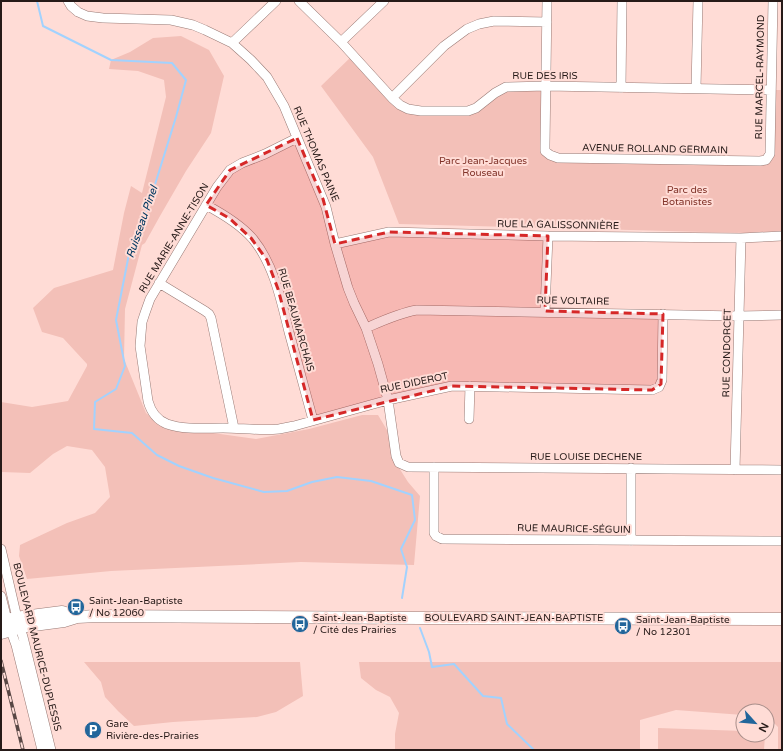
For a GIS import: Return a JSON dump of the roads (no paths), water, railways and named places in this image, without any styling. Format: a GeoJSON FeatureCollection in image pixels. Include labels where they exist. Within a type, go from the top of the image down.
{"type":"FeatureCollection","features":[{"type":"Feature","properties":{"kind":"main road","name":"BOULEVARD SAINT-JEAN-BAPTISTE"},"geometry":{"type":"LineString","coordinates":[[9,625],[62,612],[77,617],[782,619]]}},
{"type":"Feature","properties":{"kind":"street","name":"RUE THOMAS PAINE"},"geometry":{"type":"LineString","coordinates":[[68,1],[78,12],[87,16],[103,18],[171,20],[193,25],[232,43],[267,77],[284,106],[326,207],[348,288],[366,328],[378,364],[388,400],[396,456]]}},
{"type":"Feature","properties":{"kind":"street"},"geometry":{"type":"LineString","coordinates":[[232,43],[276,1]]}},
{"type":"Feature","properties":{"kind":"street","name":"RUE DES IRIS"},"geometry":{"type":"LineString","coordinates":[[299,1],[341,42],[392,98],[400,105],[408,109],[468,111],[476,108],[495,93],[506,87],[546,86],[771,90]]}},
{"type":"Feature","properties":{"kind":"street"},"geometry":{"type":"LineString","coordinates":[[341,42],[384,1]]}},
{"type":"Feature","properties":{"kind":"street"},"geometry":{"type":"LineString","coordinates":[[546,86],[547,1]]}},
{"type":"Feature","properties":{"kind":"street"},"geometry":{"type":"LineString","coordinates":[[621,88],[622,1]]}},
{"type":"Feature","properties":{"kind":"street"},"geometry":{"type":"LineString","coordinates":[[696,88],[698,1]]}},
{"type":"Feature","properties":{"kind":"street","name":"RUE MARCEL-RAYMOND"},"geometry":{"type":"LineString","coordinates":[[770,154],[773,1]]}},
{"type":"Feature","properties":{"kind":"street"},"geometry":{"type":"LineString","coordinates":[[392,98],[444,46],[467,29],[479,24],[494,21],[547,22]]}},
{"type":"Feature","properties":{"kind":"street","name":"AVENUE ROLLAND GERMAIN"},"geometry":{"type":"LineString","coordinates":[[546,86],[545,145],[546,151],[550,155],[558,158],[760,162],[766,160],[770,154]]}},
{"type":"Feature","properties":{"kind":"street","name":"RUE MARIE-ANNE-TISON"},"geometry":{"type":"LineString","coordinates":[[154,416],[148,401],[140,346],[142,322],[150,299],[217,187],[230,170],[297,138]]}},
{"type":"Feature","properties":{"kind":"street","name":"RUE BEAUMARCHAIS"},"geometry":{"type":"LineString","coordinates":[[206,205],[229,218],[251,238],[260,248],[267,260],[278,289],[313,420]]}},
{"type":"Feature","properties":{"kind":"street","name":"RUE LA GALISSONNIÈRE"},"geometry":{"type":"LineString","coordinates":[[335,244],[389,232],[548,236],[741,238],[782,236]]}},
{"type":"Feature","properties":{"kind":"street"},"geometry":{"type":"LineString","coordinates":[[545,312],[548,236]]}},
{"type":"Feature","properties":{"kind":"street","name":"RUE CONDORCET"},"geometry":{"type":"LineString","coordinates":[[735,470],[741,238]]}},
{"type":"Feature","properties":{"kind":"street"},"geometry":{"type":"LineString","coordinates":[[159,283],[209,314],[234,428]]}},
{"type":"Feature","properties":{"kind":"street","name":"RUE VOLTAIRE"},"geometry":{"type":"LineString","coordinates":[[366,328],[399,314],[416,310],[739,316],[782,315]]}},
{"type":"Feature","properties":{"kind":"street","name":"RUE DIDEROT"},"geometry":{"type":"LineString","coordinates":[[154,416],[168,424],[183,428],[234,428],[264,430],[294,426],[388,400],[452,386],[656,389],[659,387],[662,380],[663,314]]}},
{"type":"Feature","properties":{"kind":"street"},"geometry":{"type":"LineString","coordinates":[[470,386],[470,419]]}},
{"type":"Feature","properties":{"kind":"street","name":"RUE LOUISE DECHENE"},"geometry":{"type":"LineString","coordinates":[[396,456],[399,463],[408,467],[782,470]]}},
{"type":"Feature","properties":{"kind":"street","name":"RUE MAURICE-SÉGUIN"},"geometry":{"type":"LineString","coordinates":[[434,467],[434,533],[442,539],[782,542]]}},
{"type":"Feature","properties":{"kind":"street"},"geometry":{"type":"LineString","coordinates":[[631,468],[631,541]]}},
{"type":"Feature","properties":{"kind":"street","name":"BOULEVARD MAURICE-DUPLESSIS"},"geometry":{"type":"LineString","coordinates":[[1,550],[9,625],[23,637],[51,750]]}},
{"type":"Feature","properties":{"kind":"street","name":"BOULEVARD MAURICE-DUPLESSIS"},"geometry":{"type":"LineString","coordinates":[[1,596],[16,645],[42,750]]}},
{"type":"Feature","properties":{"kind":"waterway","name":"Ruisseau Pinel"},"geometry":{"type":"LineString","coordinates":[[37,1],[43,26],[111,60],[172,63],[186,80],[148,207],[129,254],[116,320],[125,366],[116,389],[95,402],[94,429],[132,433],[157,455],[179,466],[213,478],[264,492],[287,491],[312,482],[337,477],[371,481],[412,495],[415,520],[401,549],[407,567],[402,598]]}},
{"type":"Feature","properties":{"kind":"waterway","name":"Ruisseau Pinel"},"geometry":{"type":"LineString","coordinates":[[420,628],[429,652],[432,667],[454,664],[483,696],[501,698],[507,724],[534,750]]}},
{"type":"Feature","properties":{"kind":"railway"},"geometry":{"type":"LineString","coordinates":[[1,661],[23,750]]}},
{"type":"Feature","properties":{"kind":"place","name":"Saint-Jean-Baptiste / No 12060"},"geometry":{"type":"Point","coordinates":[76,607]}},
{"type":"Feature","properties":{"kind":"place","name":"Saint-Jean-Baptiste / Cité des Prairies"},"geometry":{"type":"Point","coordinates":[300,624]}},
{"type":"Feature","properties":{"kind":"place","name":"Saint-Jean-Baptiste / No 12301"},"geometry":{"type":"Point","coordinates":[623,626]}},
{"type":"Feature","properties":{"kind":"place","name":"Gare Rivière-des-Prairies"},"geometry":{"type":"Point","coordinates":[93,730]}},
{"type":"Feature","properties":{"kind":"park label","name":"Parc Jean-Jacques Rouseau"},"geometry":{"type":"Point","coordinates":[483,166]}},
{"type":"Feature","properties":{"kind":"park label","name":"Parc des Botanistes"},"geometry":{"type":"Point","coordinates":[687,196]}}]}
